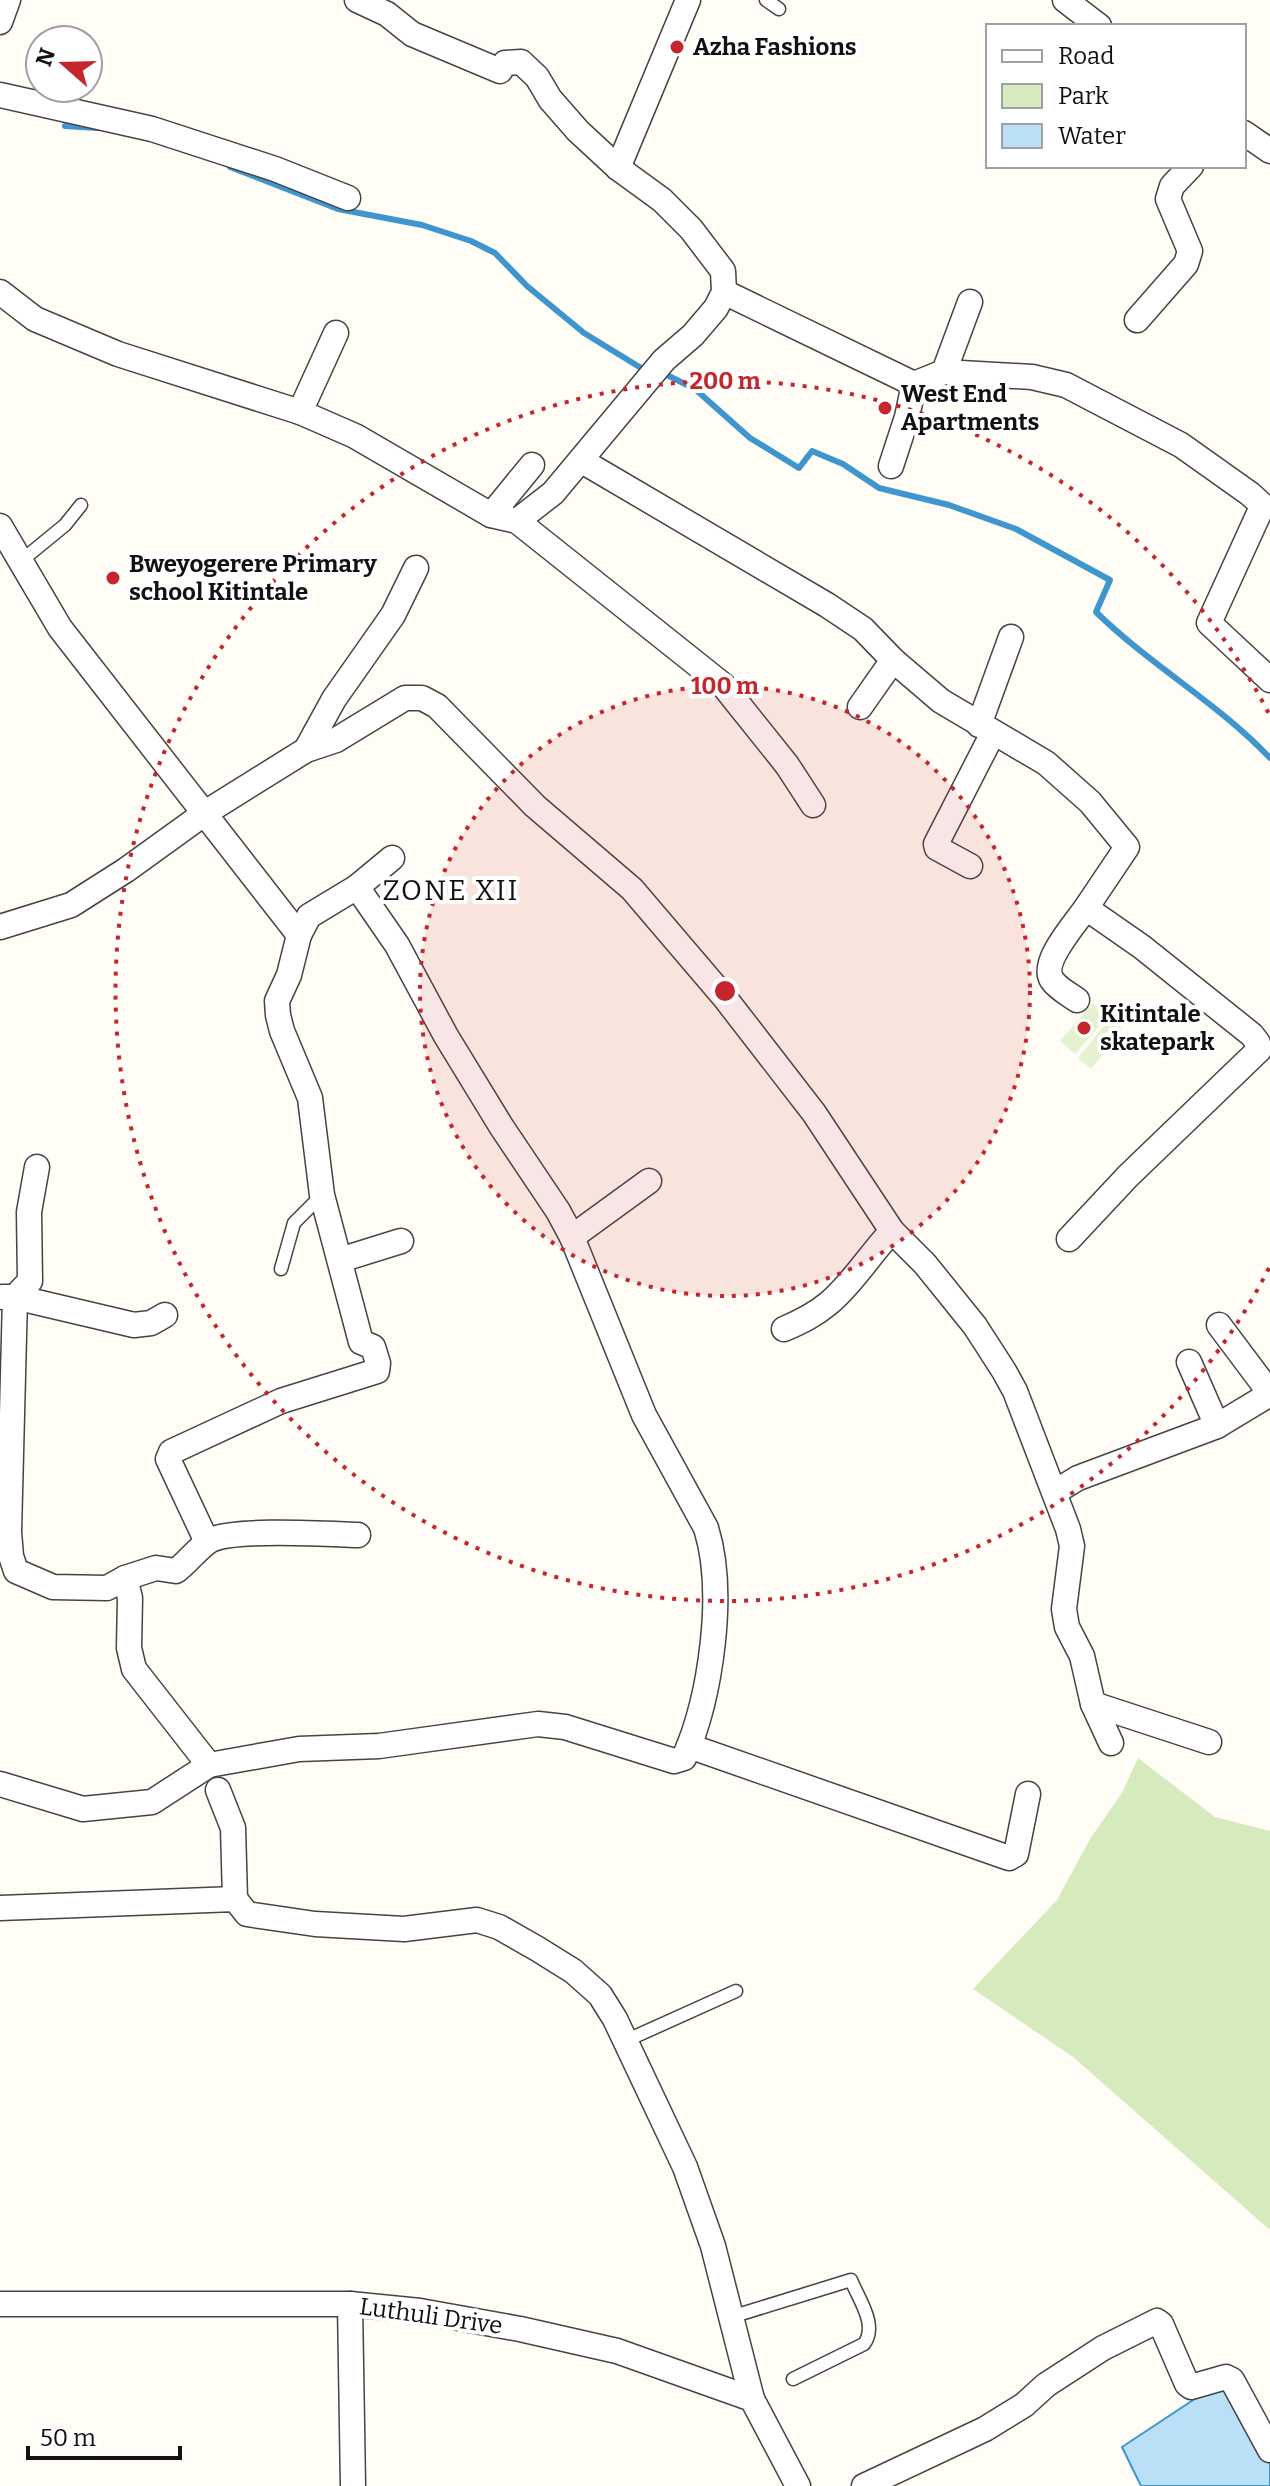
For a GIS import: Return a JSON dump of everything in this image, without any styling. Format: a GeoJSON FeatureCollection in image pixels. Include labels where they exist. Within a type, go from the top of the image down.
{"type":"FeatureCollection","features":[{"type":"Feature","properties":{"kind":"street"},"geometry":{"type":"LineString","coordinates":[[0,22],[8,0]]}},
{"type":"Feature","properties":{"kind":"street"},"geometry":{"type":"LineString","coordinates":[[357,0],[387,14],[412,34],[492,68],[500,71],[505,63],[521,62],[578,131],[618,168],[662,200],[691,229],[723,271],[724,292],[716,308],[693,335],[664,360],[553,493],[517,521]]}},
{"type":"Feature","properties":{"kind":"street"},"geometry":{"type":"LineString","coordinates":[[618,168],[688,0]]}},
{"type":"Feature","properties":{"kind":"street"},"geometry":{"type":"LineString","coordinates":[[1065,0],[1096,24]]}},
{"type":"Feature","properties":{"kind":"street"},"geometry":{"type":"LineString","coordinates":[[0,95],[152,129],[275,169],[348,198]]}},
{"type":"Feature","properties":{"kind":"street"},"geometry":{"type":"LineString","coordinates":[[1246,134],[1270,151]]}},
{"type":"Feature","properties":{"kind":"street"},"geometry":{"type":"LineString","coordinates":[[1137,320],[1186,264],[1190,251],[1168,199],[1172,186],[1189,168]]}},
{"type":"Feature","properties":{"kind":"street"},"geometry":{"type":"LineString","coordinates":[[0,292],[35,319],[118,354],[300,412],[355,436],[491,515],[517,521],[723,685],[787,765],[813,805]]}},
{"type":"Feature","properties":{"kind":"street"},"geometry":{"type":"LineString","coordinates":[[724,292],[914,384],[944,372],[1032,377],[1066,385],[1181,445],[1257,500],[1261,509],[1209,620],[1211,626],[1270,680]]}},
{"type":"Feature","properties":{"kind":"street"},"geometry":{"type":"LineString","coordinates":[[944,372],[970,302]]}},
{"type":"Feature","properties":{"kind":"street"},"geometry":{"type":"LineString","coordinates":[[300,412],[336,333]]}},
{"type":"Feature","properties":{"kind":"street"},"geometry":{"type":"LineString","coordinates":[[891,466],[914,384]]}},
{"type":"Feature","properties":{"kind":"street"},"geometry":{"type":"LineString","coordinates":[[582,461],[725,543],[863,629],[893,660],[941,701],[1046,763],[1090,802],[1126,844],[1125,853],[1055,951],[1050,972],[1052,981],[1077,1000]]}},
{"type":"Feature","properties":{"kind":"street"},"geometry":{"type":"LineString","coordinates":[[491,515],[532,465]]}},
{"type":"Feature","properties":{"kind":"street"},"geometry":{"type":"LineString","coordinates":[[0,526],[60,628],[299,935]]}},
{"type":"Feature","properties":{"kind":"street"},"geometry":{"type":"LineString","coordinates":[[306,750],[334,699],[393,615],[416,568]]}},
{"type":"Feature","properties":{"kind":"street"},"geometry":{"type":"LineString","coordinates":[[970,866],[937,848],[936,844],[986,729],[1011,637]]}},
{"type":"Feature","properties":{"kind":"street"},"geometry":{"type":"LineString","coordinates":[[860,707],[893,660]]}},
{"type":"Feature","properties":{"kind":"street"},"geometry":{"type":"LineString","coordinates":[[0,927],[71,905],[205,813],[306,750],[336,740],[405,698],[422,698],[437,706],[535,806],[632,889],[663,923],[814,1113],[892,1231],[925,1264],[975,1326],[1004,1371],[1055,1492],[1072,1546],[1064,1609],[1067,1627],[1082,1656],[1093,1704],[1111,1743]]}},
{"type":"Feature","properties":{"kind":"street"},"geometry":{"type":"LineString","coordinates":[[207,1542],[168,1459],[171,1452],[281,1401],[377,1371],[373,1347],[361,1342],[322,1195],[310,1098],[282,1031],[277,1001],[289,975],[299,935],[309,916],[357,887],[392,858]]}},
{"type":"Feature","properties":{"kind":"street"},"geometry":{"type":"LineString","coordinates":[[0,1784],[83,1809],[139,1804],[152,1802],[209,1765],[299,1749],[379,1746],[538,1724],[565,1727],[674,1761],[684,1758],[689,1746],[700,1717],[715,1608],[711,1546],[700,1515],[644,1415],[572,1237],[446,1036],[397,945],[357,887]]}},
{"type":"Feature","properties":{"kind":"street"},"geometry":{"type":"LineString","coordinates":[[1069,1239],[1128,1176],[1260,1047],[1240,1025],[1142,947],[1086,908]]}},
{"type":"Feature","properties":{"kind":"street"},"geometry":{"type":"LineString","coordinates":[[8,1297],[30,1281],[29,1212],[37,1167]]}},
{"type":"Feature","properties":{"kind":"street"},"geometry":{"type":"LineString","coordinates":[[572,1237],[649,1181]]}},
{"type":"Feature","properties":{"kind":"street"},"geometry":{"type":"LineString","coordinates":[[784,1329],[828,1304],[892,1231]]}},
{"type":"Feature","properties":{"kind":"street"},"geometry":{"type":"LineString","coordinates":[[340,1260],[401,1241]]}},
{"type":"Feature","properties":{"kind":"street"},"geometry":{"type":"LineString","coordinates":[[8,1297],[134,1325],[151,1323],[165,1315]]}},
{"type":"Feature","properties":{"kind":"street"},"geometry":{"type":"LineString","coordinates":[[8,1297],[9,1532],[16,1571],[53,1587],[107,1588],[125,1578],[156,1568],[176,1571],[207,1542],[223,1535],[358,1535]]}},
{"type":"Feature","properties":{"kind":"street"},"geometry":{"type":"LineString","coordinates":[[1055,1492],[1078,1478],[1217,1426],[1270,1393],[1219,1325]]}},
{"type":"Feature","properties":{"kind":"street"},"geometry":{"type":"LineString","coordinates":[[1189,1362],[1217,1426]]}},
{"type":"Feature","properties":{"kind":"street"},"geometry":{"type":"LineString","coordinates":[[125,1578],[130,1598],[129,1648],[134,1669],[209,1765]]}},
{"type":"Feature","properties":{"kind":"street"},"geometry":{"type":"LineString","coordinates":[[1093,1704],[1209,1742]]}},
{"type":"Feature","properties":{"kind":"street"},"geometry":{"type":"LineString","coordinates":[[689,1746],[1009,1858],[1016,1854],[1028,1794]]}},
{"type":"Feature","properties":{"kind":"street"},"geometry":{"type":"LineString","coordinates":[[218,1790],[233,1828],[235,1899],[247,1914],[315,1924],[404,1929],[477,1920],[499,1927],[573,1971],[600,1995],[685,2167],[713,2246],[752,2399],[798,2486]]}},
{"type":"Feature","properties":{"kind":"street"},"geometry":{"type":"LineString","coordinates":[[0,1908],[235,1899]]}},
{"type":"Feature","properties":{"kind":"street","name":"Luthuli Drive"},"geometry":{"type":"LineString","coordinates":[[0,2304],[350,2304],[420,2311],[617,2351],[752,2399]]}},
{"type":"Feature","properties":{"kind":"street"},"geometry":{"type":"LineString","coordinates":[[350,2304],[353,2486]]}},
{"type":"Feature","properties":{"kind":"street"},"geometry":{"type":"LineString","coordinates":[[864,2486],[985,2429],[1103,2348],[1157,2321],[1187,2384],[1191,2387],[1226,2377],[1232,2380],[1270,2450]]}},
{"type":"Feature","properties":{"kind":"lane"},"geometry":{"type":"LineString","coordinates":[[766,0],[779,9]]}},
{"type":"Feature","properties":{"kind":"lane"},"geometry":{"type":"LineString","coordinates":[[21,561],[65,525],[81,505]]}},
{"type":"Feature","properties":{"kind":"lane"},"geometry":{"type":"LineString","coordinates":[[281,1269],[294,1223],[322,1195]]}},
{"type":"Feature","properties":{"kind":"lane"},"geometry":{"type":"LineString","coordinates":[[625,2041],[736,1991]]}},
{"type":"Feature","properties":{"kind":"lane"},"geometry":{"type":"LineString","coordinates":[[731,2317],[851,2280],[871,2327],[869,2336],[864,2344],[793,2379]]}},
{"type":"Feature","properties":{"kind":"green space","name":"Kitintale skatepark"},"geometry":{"type":"Polygon","coordinates":[[[1093,1003],[1108,1016],[1075,1054],[1060,1041],[1093,1003]]]}},
{"type":"Feature","properties":{"kind":"green space","name":"Kitintale skatepark"},"geometry":{"type":"Polygon","coordinates":[[[1110,1018],[1123,1029],[1091,1069],[1078,1058],[1110,1018]]]}},
{"type":"Feature","properties":{"kind":"green space"},"geometry":{"type":"Polygon","coordinates":[[[1138,1758],[1215,1817],[1270,1831],[1270,2230],[1073,2057],[973,1989],[1057,1900],[1090,1839],[1122,1793],[1138,1758]]]}},
{"type":"Feature","properties":{"kind":"water"},"geometry":{"type":"Polygon","coordinates":[[[1225,2379],[1270,2462],[1270,2486],[1141,2486],[1122,2447],[1225,2379]]]}},
{"type":"Feature","properties":{"kind":"waterway"},"geometry":{"type":"LineString","coordinates":[[65,126],[97,128]]}},
{"type":"Feature","properties":{"kind":"waterway"},"geometry":{"type":"LineString","coordinates":[[230,167],[338,209],[422,225],[471,241],[495,253],[527,286],[584,333],[646,371]]}},
{"type":"Feature","properties":{"kind":"waterway"},"geometry":{"type":"LineString","coordinates":[[661,372],[695,389],[750,438],[799,468],[812,451],[843,464],[879,488],[949,505],[1016,529],[1110,580],[1096,612],[1228,719],[1270,758]]}},
{"type":"Feature","properties":{"kind":"place","name":"Azha Fashions"},"geometry":{"type":"Point","coordinates":[677,47]}},
{"type":"Feature","properties":{"kind":"place","name":"West End Apartments"},"geometry":{"type":"Point","coordinates":[885,408]}},
{"type":"Feature","properties":{"kind":"place","name":"Bweyogerere Primary school Kitintale"},"geometry":{"type":"Point","coordinates":[113,578]}},
{"type":"Feature","properties":{"kind":"place","name":"Kitintale skatepark"},"geometry":{"type":"Point","coordinates":[1084,1028]}},
{"type":"Feature","properties":{"kind":"district","name":"ZONE XII"},"geometry":{"type":"Point","coordinates":[451,890]}}]}
